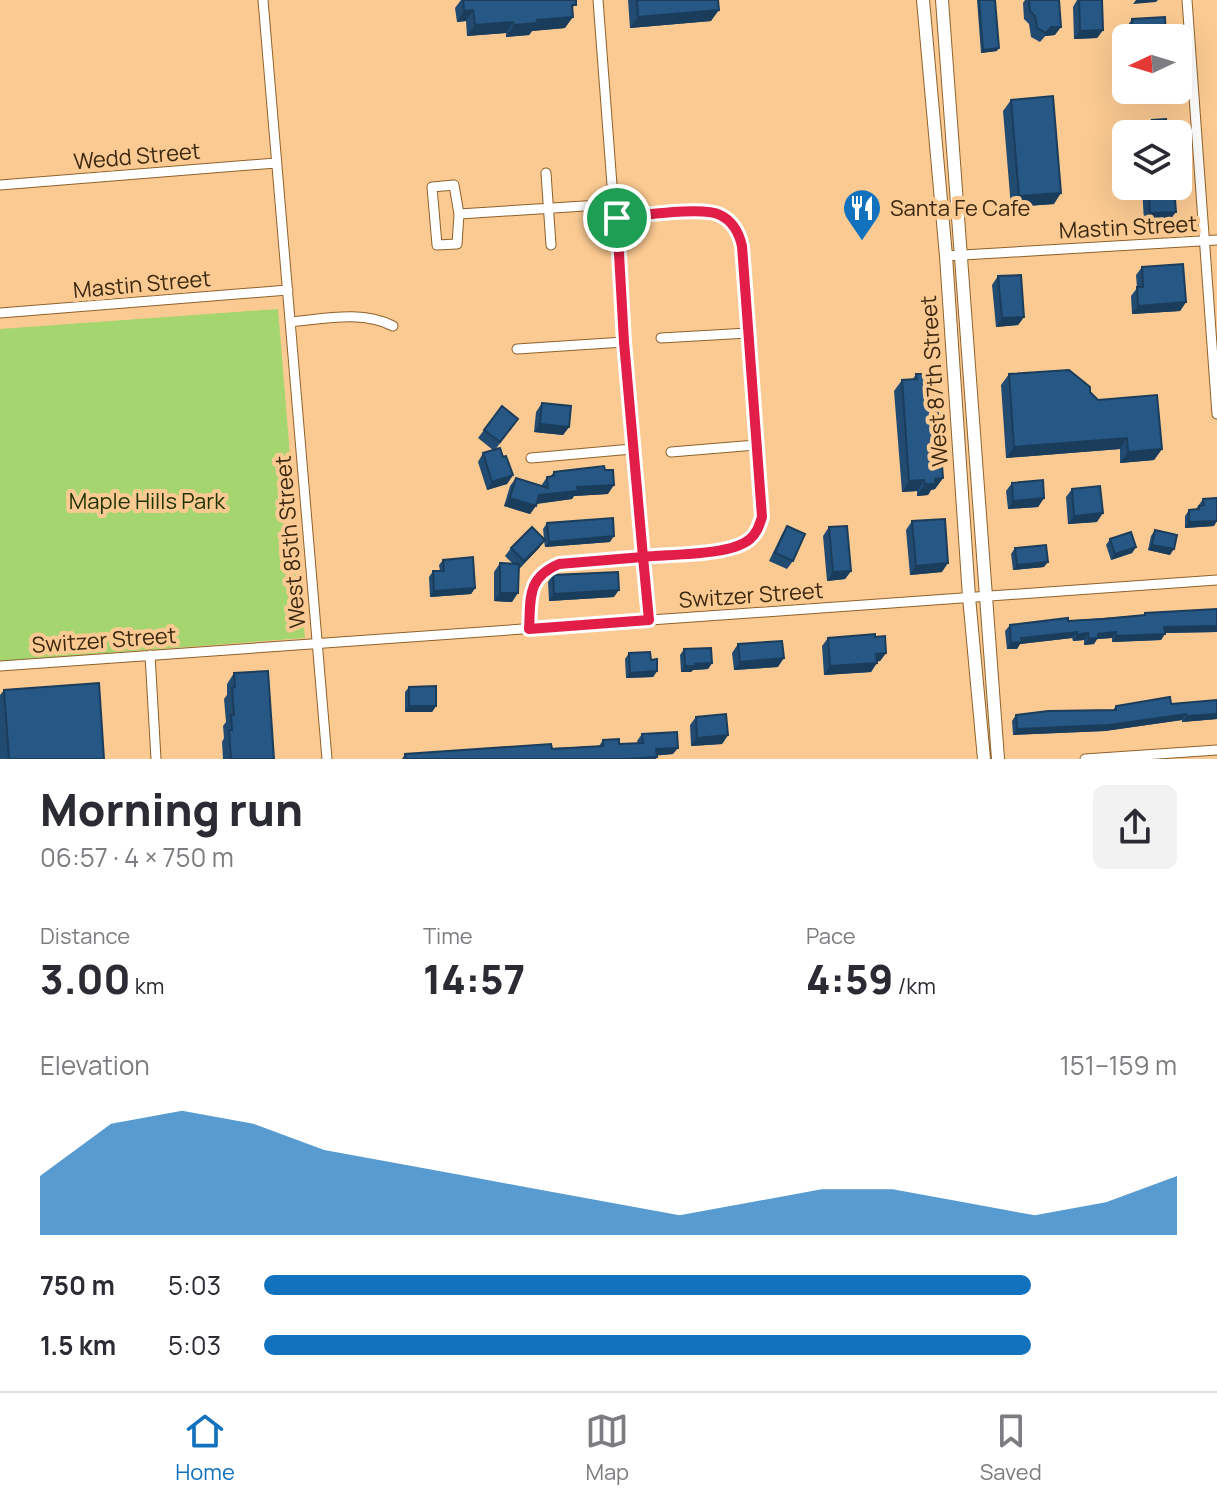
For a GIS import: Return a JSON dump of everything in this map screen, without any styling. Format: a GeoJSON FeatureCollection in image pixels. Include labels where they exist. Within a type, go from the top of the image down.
{"type":"FeatureCollection","features":[{"type":"Feature","properties":{"kind":"main road","name":"West 87th Street"},"geometry":{"type":"LineString","coordinates":[[923,0],[946,256],[969,597],[984,759]]}},
{"type":"Feature","properties":{"kind":"main road","name":"West 87th Street"},"geometry":{"type":"LineString","coordinates":[[942,0],[998,759]]}},
{"type":"Feature","properties":{"kind":"street","name":"West 85th Street"},"geometry":{"type":"LineString","coordinates":[[263,0],[327,759]]}},
{"type":"Feature","properties":{"kind":"street"},"geometry":{"type":"LineString","coordinates":[[598,0],[616,204],[632,449],[649,620]]}},
{"type":"Feature","properties":{"kind":"street"},"geometry":{"type":"LineString","coordinates":[[1187,0],[1217,414]]}},
{"type":"Feature","properties":{"kind":"street","name":"Wedd Street"},"geometry":{"type":"LineString","coordinates":[[0,185],[276,163]]}},
{"type":"Feature","properties":{"kind":"street"},"geometry":{"type":"LineString","coordinates":[[546,173],[551,245]]}},
{"type":"Feature","properties":{"kind":"street"},"geometry":{"type":"LineString","coordinates":[[454,185],[459,214],[457,244],[437,245],[432,187],[454,185]]}},
{"type":"Feature","properties":{"kind":"street"},"geometry":{"type":"LineString","coordinates":[[459,214],[616,204]]}},
{"type":"Feature","properties":{"kind":"street"},"geometry":{"type":"LineString","coordinates":[[529,629],[532,587],[548,568],[559,564],[734,548],[749,541],[758,531],[762,517],[739,233],[720,214],[704,211],[617,218]]}},
{"type":"Feature","properties":{"kind":"street","name":"Mastin Street"},"geometry":{"type":"LineString","coordinates":[[946,256],[1217,240]]}},
{"type":"Feature","properties":{"kind":"street","name":"Mastin Street"},"geometry":{"type":"LineString","coordinates":[[0,313],[288,290]]}},
{"type":"Feature","properties":{"kind":"street"},"geometry":{"type":"LineString","coordinates":[[290,322],[364,317],[379,319],[393,326]]}},
{"type":"Feature","properties":{"kind":"street"},"geometry":{"type":"LineString","coordinates":[[661,338],[748,333]]}},
{"type":"Feature","properties":{"kind":"street"},"geometry":{"type":"LineString","coordinates":[[517,349],[624,342]]}},
{"type":"Feature","properties":{"kind":"street"},"geometry":{"type":"LineString","coordinates":[[671,452],[756,445]]}},
{"type":"Feature","properties":{"kind":"street"},"geometry":{"type":"LineString","coordinates":[[531,458],[632,449]]}},
{"type":"Feature","properties":{"kind":"street","name":"Switzer Street"},"geometry":{"type":"LineString","coordinates":[[0,666],[1217,580]]}},
{"type":"Feature","properties":{"kind":"street"},"geometry":{"type":"LineString","coordinates":[[150,655],[156,759]]}},
{"type":"Feature","properties":{"kind":"street"},"geometry":{"type":"LineString","coordinates":[[1085,759],[1217,750]]}},
{"type":"Feature","properties":{"kind":"green space","name":"Maple Hills Park"},"geometry":{"type":"Polygon","coordinates":[[[278,309],[305,638],[0,661],[0,329],[278,309]]]}},
{"type":"Feature","properties":{"kind":"building"},"geometry":{"type":"Polygon","coordinates":[[[463,0],[576,0],[576,5],[572,5],[573,17],[514,25],[513,22],[475,25],[473,10],[464,11],[463,0]]]}},
{"type":"Feature","properties":{"kind":"building"},"geometry":{"type":"Polygon","coordinates":[[[637,0],[718,0],[719,10],[638,17],[637,0]]]}},
{"type":"Feature","properties":{"kind":"building"},"geometry":{"type":"Polygon","coordinates":[[[979,0],[995,0],[999,48],[983,50],[979,0]]]}},
{"type":"Feature","properties":{"kind":"building"},"geometry":{"type":"Polygon","coordinates":[[[1029,0],[1059,0],[1061,27],[1051,27],[1046,33],[1037,28],[1029,0]]]}},
{"type":"Feature","properties":{"kind":"building"},"geometry":{"type":"Polygon","coordinates":[[[1079,0],[1102,0],[1103,30],[1080,31],[1079,0]]]}},
{"type":"Feature","properties":{"kind":"building"},"geometry":{"type":"Polygon","coordinates":[[[1165,17],[1165,24],[1133,24],[1132,19],[1165,17]]]}},
{"type":"Feature","properties":{"kind":"building"},"geometry":{"type":"Polygon","coordinates":[[[1053,96],[1061,193],[1019,196],[1011,100],[1053,96]]]}},
{"type":"Feature","properties":{"kind":"building"},"geometry":{"type":"Polygon","coordinates":[[[1149,200],[1175,200],[1176,212],[1150,213],[1149,200]]]}},
{"type":"Feature","properties":{"kind":"building"},"geometry":{"type":"Polygon","coordinates":[[[1183,264],[1186,302],[1138,306],[1137,287],[1143,287],[1142,267],[1183,264]]]}},
{"type":"Feature","properties":{"kind":"building"},"geometry":{"type":"Polygon","coordinates":[[[1021,275],[1024,317],[1002,318],[998,276],[1021,275]]]}},
{"type":"Feature","properties":{"kind":"building"},"geometry":{"type":"Polygon","coordinates":[[[1069,370],[1090,387],[1090,392],[1098,400],[1157,395],[1162,449],[1128,452],[1127,438],[1014,447],[1009,374],[1069,370]]]}},
{"type":"Feature","properties":{"kind":"building"},"geometry":{"type":"Polygon","coordinates":[[[916,374],[935,377],[943,478],[935,479],[935,484],[925,484],[924,480],[909,481],[902,380],[917,379],[916,374]]]}},
{"type":"Feature","properties":{"kind":"building"},"geometry":{"type":"Polygon","coordinates":[[[542,403],[571,406],[569,427],[540,424],[542,403]]]}},
{"type":"Feature","properties":{"kind":"building"},"geometry":{"type":"Polygon","coordinates":[[[502,406],[518,419],[500,442],[484,430],[502,406]]]}},
{"type":"Feature","properties":{"kind":"building"},"geometry":{"type":"Polygon","coordinates":[[[500,448],[513,475],[492,482],[483,453],[500,448]]]}},
{"type":"Feature","properties":{"kind":"building"},"geometry":{"type":"Polygon","coordinates":[[[604,466],[605,470],[613,470],[614,485],[577,487],[578,491],[539,495],[536,506],[510,498],[516,478],[548,488],[547,477],[554,476],[554,472],[604,466]]]}},
{"type":"Feature","properties":{"kind":"building"},"geometry":{"type":"Polygon","coordinates":[[[1043,480],[1044,498],[1013,501],[1012,483],[1043,480]]]}},
{"type":"Feature","properties":{"kind":"building"},"geometry":{"type":"Polygon","coordinates":[[[1100,486],[1103,513],[1074,516],[1072,489],[1100,486]]]}},
{"type":"Feature","properties":{"kind":"building"},"geometry":{"type":"Polygon","coordinates":[[[1217,498],[1217,521],[1189,522],[1189,510],[1199,509],[1204,505],[1203,499],[1217,498]]]}},
{"type":"Feature","properties":{"kind":"building"},"geometry":{"type":"Polygon","coordinates":[[[613,518],[614,536],[549,542],[547,523],[613,518]]]}},
{"type":"Feature","properties":{"kind":"building"},"geometry":{"type":"Polygon","coordinates":[[[945,519],[948,563],[916,566],[912,521],[945,519]]]}},
{"type":"Feature","properties":{"kind":"building"},"geometry":{"type":"Polygon","coordinates":[[[787,526],[805,534],[793,561],[775,553],[787,526]]]}},
{"type":"Feature","properties":{"kind":"building"},"geometry":{"type":"Polygon","coordinates":[[[847,526],[851,571],[833,572],[829,527],[847,526]]]}},
{"type":"Feature","properties":{"kind":"building"},"geometry":{"type":"Polygon","coordinates":[[[532,527],[545,540],[524,561],[511,548],[532,527]]]}},
{"type":"Feature","properties":{"kind":"building"},"geometry":{"type":"Polygon","coordinates":[[[1155,530],[1177,535],[1174,549],[1152,545],[1155,530]]]}},
{"type":"Feature","properties":{"kind":"building"},"geometry":{"type":"Polygon","coordinates":[[[1131,532],[1136,547],[1115,554],[1110,539],[1131,532]]]}},
{"type":"Feature","properties":{"kind":"building"},"geometry":{"type":"Polygon","coordinates":[[[1046,545],[1048,562],[1017,565],[1015,548],[1046,545]]]}},
{"type":"Feature","properties":{"kind":"building"},"geometry":{"type":"Polygon","coordinates":[[[473,557],[475,588],[434,591],[433,571],[444,571],[443,560],[473,557]]]}},
{"type":"Feature","properties":{"kind":"building"},"geometry":{"type":"Polygon","coordinates":[[[500,563],[519,564],[518,593],[500,593],[500,563]]]}},
{"type":"Feature","properties":{"kind":"building"},"geometry":{"type":"Polygon","coordinates":[[[618,572],[619,590],[554,594],[553,575],[618,572]]]}},
{"type":"Feature","properties":{"kind":"building"},"geometry":{"type":"Polygon","coordinates":[[[1217,609],[1217,626],[1164,627],[1165,634],[1116,636],[1116,632],[1098,634],[1098,638],[1089,639],[1088,633],[1077,635],[1077,632],[1021,638],[1022,642],[1011,643],[1010,625],[1068,618],[1068,621],[1103,619],[1217,609]]]}},
{"type":"Feature","properties":{"kind":"building"},"geometry":{"type":"Polygon","coordinates":[[[875,634],[875,637],[885,636],[886,653],[876,654],[877,663],[830,666],[828,638],[875,634]]]}},
{"type":"Feature","properties":{"kind":"building"},"geometry":{"type":"Polygon","coordinates":[[[782,641],[784,658],[740,662],[738,644],[782,641]]]}},
{"type":"Feature","properties":{"kind":"building"},"geometry":{"type":"Polygon","coordinates":[[[711,648],[712,663],[685,666],[684,649],[711,648]]]}},
{"type":"Feature","properties":{"kind":"building"},"geometry":{"type":"Polygon","coordinates":[[[650,652],[651,660],[657,659],[657,671],[630,673],[629,653],[650,652]]]}},
{"type":"Feature","properties":{"kind":"building"},"geometry":{"type":"Polygon","coordinates":[[[268,671],[274,759],[231,759],[229,730],[232,730],[231,715],[234,715],[234,673],[268,671]]]}},
{"type":"Feature","properties":{"kind":"building"},"geometry":{"type":"Polygon","coordinates":[[[99,683],[104,759],[9,759],[4,690],[99,683]]]}},
{"type":"Feature","properties":{"kind":"building"},"geometry":{"type":"Polygon","coordinates":[[[436,686],[436,706],[409,706],[409,687],[436,686]]]}},
{"type":"Feature","properties":{"kind":"building"},"geometry":{"type":"Polygon","coordinates":[[[1170,697],[1171,704],[1217,700],[1217,714],[1186,714],[1109,725],[1017,729],[1016,715],[1116,710],[1116,706],[1170,697]]]}},
{"type":"Feature","properties":{"kind":"building"},"geometry":{"type":"Polygon","coordinates":[[[726,714],[728,735],[697,738],[696,717],[726,714]]]}},
{"type":"Feature","properties":{"kind":"building"},"geometry":{"type":"Polygon","coordinates":[[[677,732],[678,748],[656,749],[657,757],[406,759],[405,754],[551,744],[552,749],[603,746],[603,740],[619,739],[619,744],[643,743],[642,734],[677,732]]]}},
{"type":"Feature","properties":{"kind":"place","name":"Santa Fe Cafe"},"geometry":{"type":"Point","coordinates":[862,242]}},
{"type":"Feature","properties":{"kind":"route"},"geometry":{"type":"LineString","coordinates":[[617,218],[632,449],[643,557],[559,564],[548,568],[532,587],[529,629],[649,620],[643,557],[734,548],[749,541],[758,531],[762,517],[739,233],[720,214],[704,211],[617,218]]}}]}
